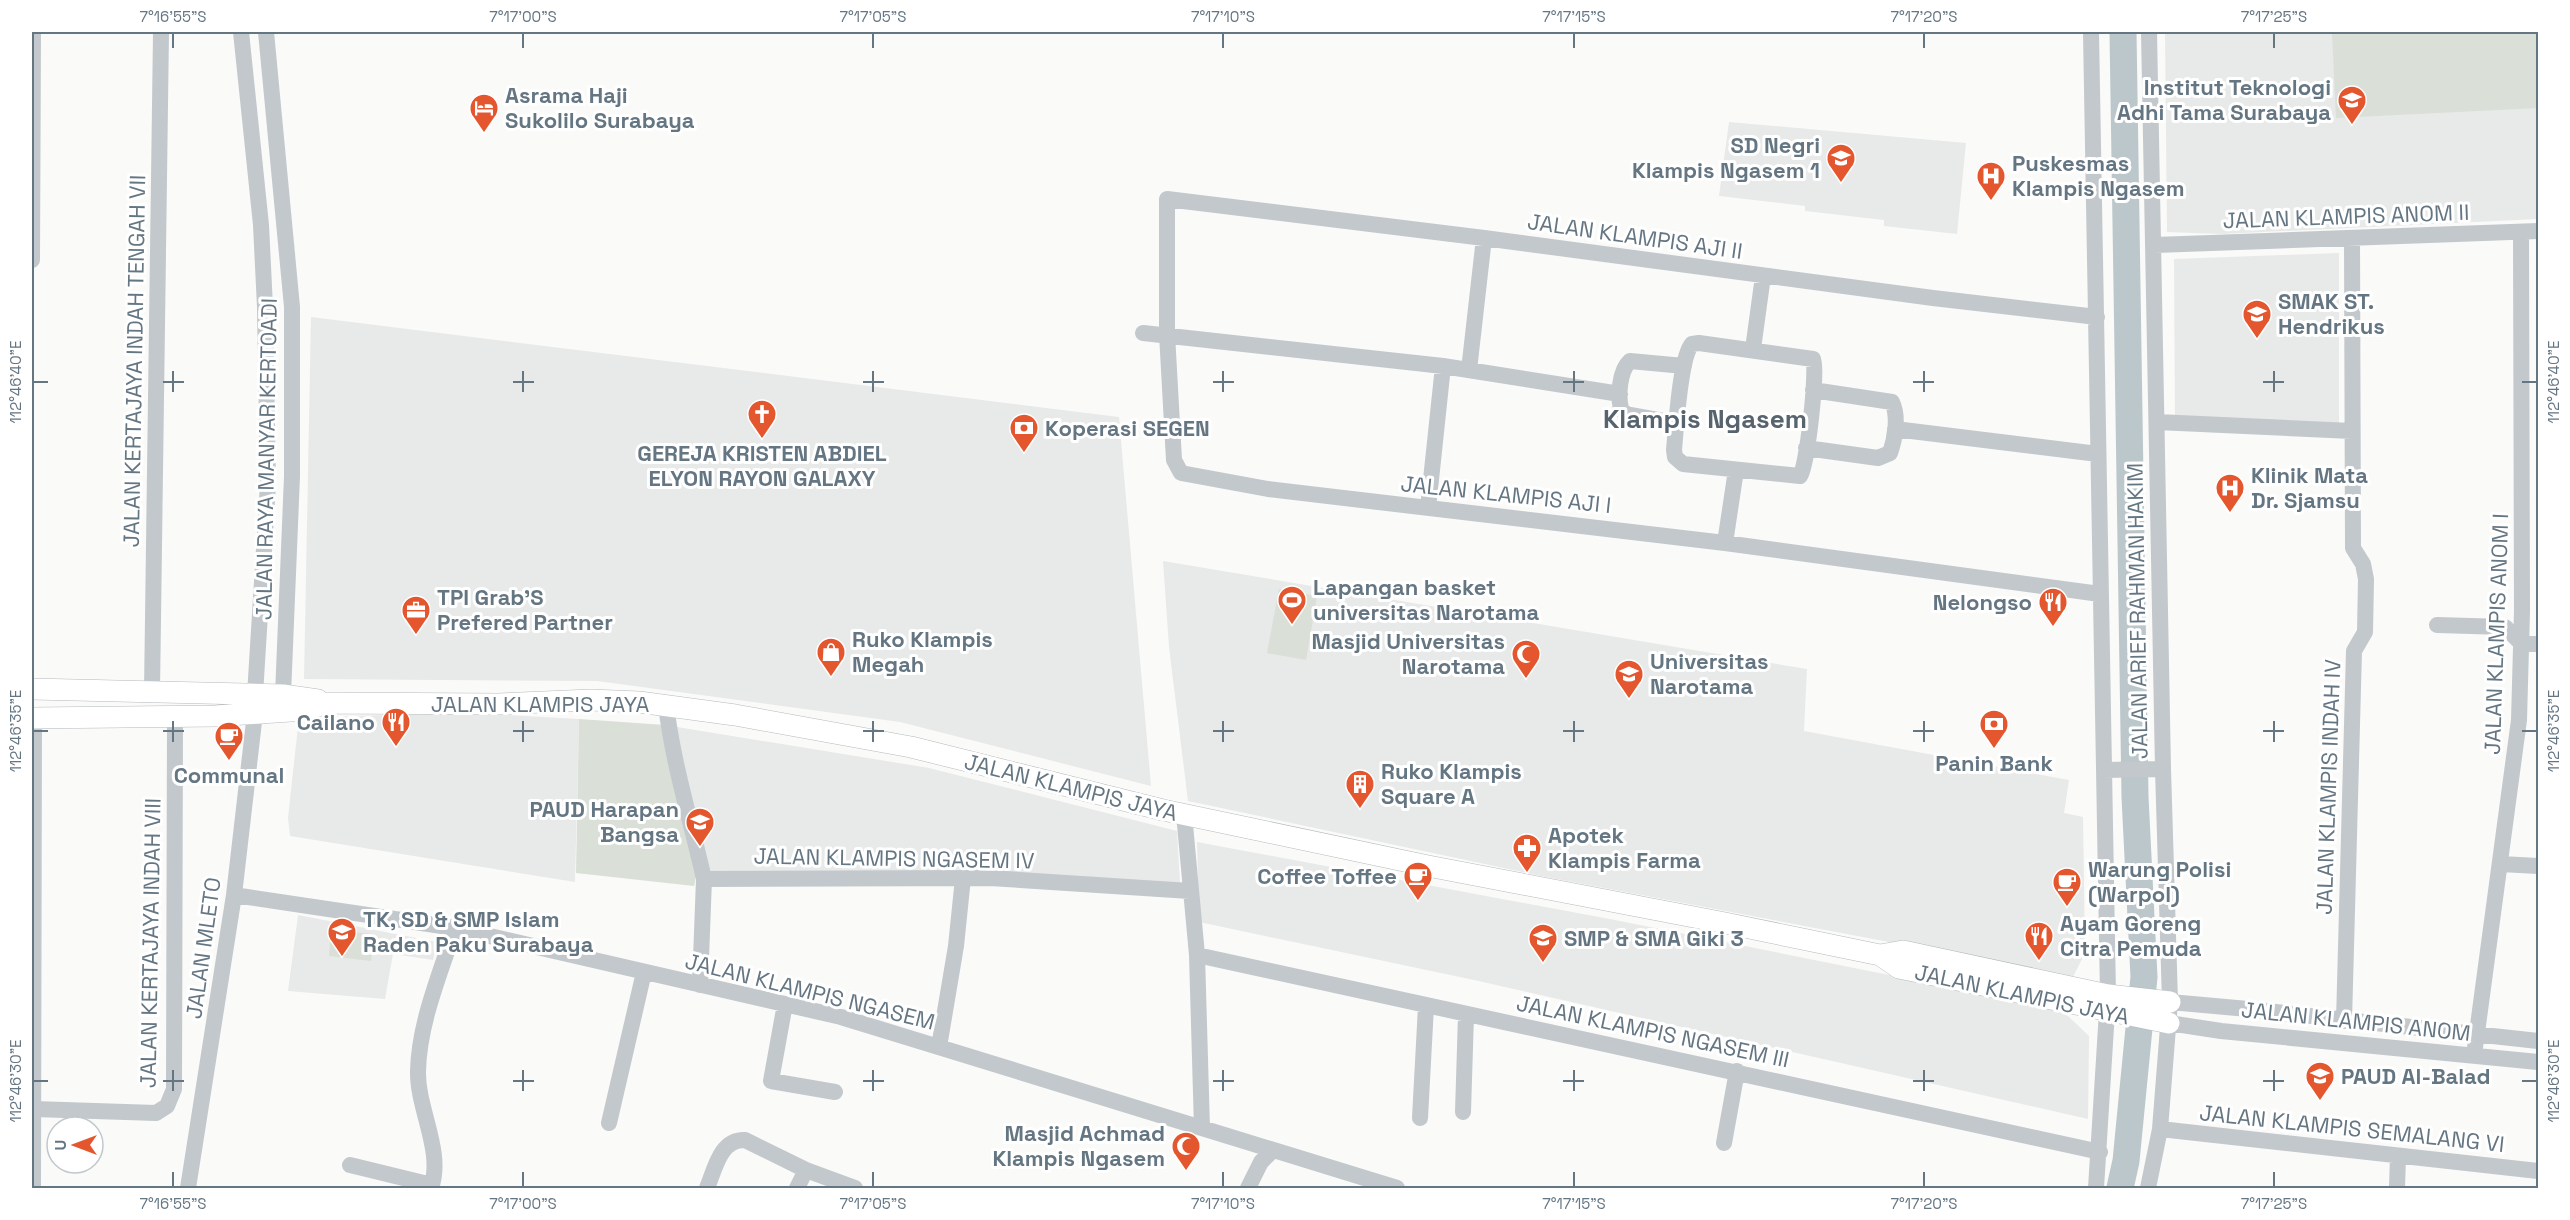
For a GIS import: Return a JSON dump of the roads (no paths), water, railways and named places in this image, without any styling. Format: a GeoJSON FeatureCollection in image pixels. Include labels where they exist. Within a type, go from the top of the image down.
{"type":"FeatureCollection","features":[{"type":"Feature","properties":{"kind":"main road"},"geometry":{"type":"LineString","coordinates":[[32,689],[216,694],[267,702]]}},
{"type":"Feature","properties":{"kind":"main road"},"geometry":{"type":"LineString","coordinates":[[215,716],[216,694]]}},
{"type":"Feature","properties":{"kind":"main road","name":"JALAN KLAMPIS JAYA"},"geometry":{"type":"LineString","coordinates":[[267,702],[305,710],[327,703],[498,704],[591,700],[666,705],[735,715],[912,747],[1184,814],[1494,880],[1725,923],[1880,955],[1899,968],[2162,1012]]}},
{"type":"Feature","properties":{"kind":"main road"},"geometry":{"type":"LineString","coordinates":[[33,719],[215,716],[267,702]]}},
{"type":"Feature","properties":{"kind":"street"},"geometry":{"type":"LineString","coordinates":[[32,260],[33,32]]}},
{"type":"Feature","properties":{"kind":"street","name":"JALAN KERTAJAYA INDAH TENGAH VII"},"geometry":{"type":"LineString","coordinates":[[152,692],[160,32]]}},
{"type":"Feature","properties":{"kind":"street","name":"JALAN RAYA MANYAR KERTOADI"},"geometry":{"type":"LineString","coordinates":[[241,32],[272,224],[291,307],[292,476],[267,702]]}},
{"type":"Feature","properties":{"kind":"street","name":"JALAN RAYA MANYAR KERTOADI"},"geometry":{"type":"LineString","coordinates":[[266,32],[272,224],[267,702]]}},
{"type":"Feature","properties":{"kind":"street","name":"JALAN ARIEF RAHMAN HAKIM"},"geometry":{"type":"LineString","coordinates":[[2091,32],[2100,594],[2108,770],[2113,1005],[2096,1188]]}},
{"type":"Feature","properties":{"kind":"street","name":"JALAN ARIEF RAHMAN HAKIM"},"geometry":{"type":"LineString","coordinates":[[2148,1188],[2160,1129],[2163,769],[2155,245],[2149,32]]}},
{"type":"Feature","properties":{"kind":"street","name":"JALAN KLAMPIS AJI II"},"geometry":{"type":"LineString","coordinates":[[1167,200],[1484,238],[1763,276],[2097,317]]}},
{"type":"Feature","properties":{"kind":"street","name":"JALAN KLAMPIS AJI I"},"geometry":{"type":"LineString","coordinates":[[1167,200],[1167,334],[1174,460],[1181,473],[1268,489],[1725,543],[2100,594]]}},
{"type":"Feature","properties":{"kind":"street","name":"JALAN KLAMPIS ANOM II"},"geometry":{"type":"LineString","coordinates":[[2155,245],[2538,231]]}},
{"type":"Feature","properties":{"kind":"street","name":"JALAN KLAMPIS ANOM I"},"geometry":{"type":"LineString","coordinates":[[2474,1055],[2530,644],[2521,232]]}},
{"type":"Feature","properties":{"kind":"street"},"geometry":{"type":"LineString","coordinates":[[1469,370],[1484,238]]}},
{"type":"Feature","properties":{"kind":"street","name":"JALAN KLAMPIS INDAH IV"},"geometry":{"type":"LineString","coordinates":[[2344,1021],[2354,651],[2365,632],[2365,570],[2353,548],[2352,238]]}},
{"type":"Feature","properties":{"kind":"street"},"geometry":{"type":"LineString","coordinates":[[1753,349],[1763,276]]}},
{"type":"Feature","properties":{"kind":"street"},"geometry":{"type":"LineString","coordinates":[[1143,333],[1443,366],[1620,394]]}},
{"type":"Feature","properties":{"kind":"street"},"geometry":{"type":"LineString","coordinates":[[1692,344],[1753,349],[1813,359],[1814,390],[1800,476],[1683,464],[1678,461],[1674,450],[1676,423],[1688,348],[1692,344]]}},
{"type":"Feature","properties":{"kind":"street"},"geometry":{"type":"LineString","coordinates":[[1676,423],[1626,414],[1621,409],[1620,394],[1624,369],[1630,361],[1684,366]]}},
{"type":"Feature","properties":{"kind":"street"},"geometry":{"type":"LineString","coordinates":[[1428,508],[1443,366]]}},
{"type":"Feature","properties":{"kind":"street"},"geometry":{"type":"LineString","coordinates":[[1806,448],[1878,458],[1890,453],[1895,429],[1892,402],[1814,390]]}},
{"type":"Feature","properties":{"kind":"street"},"geometry":{"type":"LineString","coordinates":[[2157,422],[2352,431]]}},
{"type":"Feature","properties":{"kind":"street"},"geometry":{"type":"LineString","coordinates":[[1895,429],[2098,454]]}},
{"type":"Feature","properties":{"kind":"street"},"geometry":{"type":"LineString","coordinates":[[1725,543],[1736,470]]}},
{"type":"Feature","properties":{"kind":"street"},"geometry":{"type":"LineString","coordinates":[[2505,627],[2530,611]]}},
{"type":"Feature","properties":{"kind":"street"},"geometry":{"type":"LineString","coordinates":[[2437,625],[2505,627],[2530,644]]}},
{"type":"Feature","properties":{"kind":"street","name":"JALAN MLETO"},"geometry":{"type":"LineString","coordinates":[[188,1188],[267,702]]}},
{"type":"Feature","properties":{"kind":"street"},"geometry":{"type":"LineString","coordinates":[[666,705],[671,748],[704,879],[700,985]]}},
{"type":"Feature","properties":{"kind":"street","name":"JALAN KERTAJAYA INDAH VIII"},"geometry":{"type":"LineString","coordinates":[[34,1109],[156,1113],[167,1106],[174,1089],[175,718]]}},
{"type":"Feature","properties":{"kind":"street"},"geometry":{"type":"LineString","coordinates":[[33,719],[33,1188]]}},
{"type":"Feature","properties":{"kind":"street"},"geometry":{"type":"LineString","coordinates":[[2108,770],[2163,769]]}},
{"type":"Feature","properties":{"kind":"street"},"geometry":{"type":"LineString","coordinates":[[1184,814],[1197,955],[1202,1128]]}},
{"type":"Feature","properties":{"kind":"street"},"geometry":{"type":"LineString","coordinates":[[2501,864],[2538,866]]}},
{"type":"Feature","properties":{"kind":"street"},"geometry":{"type":"LineString","coordinates":[[939,1047],[956,946],[963,878]]}},
{"type":"Feature","properties":{"kind":"street","name":"JALAN KLAMPIS NGASEM IV"},"geometry":{"type":"LineString","coordinates":[[704,879],[963,878],[1190,891]]}},
{"type":"Feature","properties":{"kind":"street","name":"JALAN KLAMPIS NGASEM"},"geometry":{"type":"LineString","coordinates":[[234,895],[455,928],[841,1017],[1392,1188]]}},
{"type":"Feature","properties":{"kind":"street"},"geometry":{"type":"LineString","coordinates":[[350,1165],[432,1187],[434,1170],[432,1147],[419,1095],[420,1048],[455,928]]}},
{"type":"Feature","properties":{"kind":"street","name":"JALAN KLAMPIS NGASEM III"},"geometry":{"type":"LineString","coordinates":[[1197,955],[2100,1152]]}},
{"type":"Feature","properties":{"kind":"street"},"geometry":{"type":"LineString","coordinates":[[609,1124],[644,972]]}},
{"type":"Feature","properties":{"kind":"street"},"geometry":{"type":"LineString","coordinates":[[785,1004],[771,1081],[835,1092]]}},
{"type":"Feature","properties":{"kind":"street"},"geometry":{"type":"LineString","coordinates":[[1420,1118],[1426,1006]]}},
{"type":"Feature","properties":{"kind":"street"},"geometry":{"type":"LineString","coordinates":[[2221,1031],[2222,1006]]}},
{"type":"Feature","properties":{"kind":"street","name":"JALAN KLAMPIS ANOM"},"geometry":{"type":"LineString","coordinates":[[2162,1012],[2222,1006],[2538,1041]]}},
{"type":"Feature","properties":{"kind":"street","name":"JALAN KLAMPIS ANOM"},"geometry":{"type":"LineString","coordinates":[[2162,1012],[2221,1031],[2538,1062]]}},
{"type":"Feature","properties":{"kind":"street"},"geometry":{"type":"LineString","coordinates":[[1463,1112],[1466,1015]]}},
{"type":"Feature","properties":{"kind":"street"},"geometry":{"type":"LineString","coordinates":[[1724,1143],[1737,1071]]}},
{"type":"Feature","properties":{"kind":"street","name":"JALAN KLAMPIS SEMALANG VI"},"geometry":{"type":"LineString","coordinates":[[2160,1129],[2538,1171]]}},
{"type":"Feature","properties":{"kind":"street"},"geometry":{"type":"LineString","coordinates":[[707,1188],[722,1150],[728,1143],[735,1140],[745,1140],[806,1170],[855,1188]]}},
{"type":"Feature","properties":{"kind":"street"},"geometry":{"type":"LineString","coordinates":[[1248,1188],[1261,1162],[1272,1151]]}},
{"type":"Feature","properties":{"kind":"street"},"geometry":{"type":"LineString","coordinates":[[2397,1188],[2398,1156]]}},
{"type":"Feature","properties":{"kind":"street"},"geometry":{"type":"LineString","coordinates":[[797,1188],[806,1170]]}},
{"type":"Feature","properties":{"kind":"waterway"},"geometry":{"type":"LineString","coordinates":[[2120,1188],[2126,1161],[2144,977],[2135,797],[2123,32]]}},
{"type":"Feature","properties":{"kind":"place","name":"Institut Teknologi Adhi Tama Surabaya"},"geometry":{"type":"Point","coordinates":[2352,126]}},
{"type":"Feature","properties":{"kind":"place","name":"Asrama Haji Sukolilo Surabaya"},"geometry":{"type":"Point","coordinates":[484,134]}},
{"type":"Feature","properties":{"kind":"place","name":"SD Negri Klampis Ngasem 1"},"geometry":{"type":"Point","coordinates":[1841,184]}},
{"type":"Feature","properties":{"kind":"place","name":"Puskesmas Klampis Ngasem"},"geometry":{"type":"Point","coordinates":[1991,202]}},
{"type":"Feature","properties":{"kind":"place","name":"SMAK ST. Hendrikus"},"geometry":{"type":"Point","coordinates":[2257,340]}},
{"type":"Feature","properties":{"kind":"place","name":"GEREJA KRISTEN ABDIEL ELYON RAYON GALAXY"},"geometry":{"type":"Point","coordinates":[762,440]}},
{"type":"Feature","properties":{"kind":"place","name":"Koperasi SEGEN"},"geometry":{"type":"Point","coordinates":[1024,454]}},
{"type":"Feature","properties":{"kind":"place","name":"Klinik Mata Dr. Sjamsu"},"geometry":{"type":"Point","coordinates":[2230,514]}},
{"type":"Feature","properties":{"kind":"place","name":"Lapangan basket universitas Narotama"},"geometry":{"type":"Point","coordinates":[1292,626]}},
{"type":"Feature","properties":{"kind":"place","name":"Nelongso"},"geometry":{"type":"Point","coordinates":[2053,628]}},
{"type":"Feature","properties":{"kind":"place","name":"TPI Grab'S Prefered Partner"},"geometry":{"type":"Point","coordinates":[416,636]}},
{"type":"Feature","properties":{"kind":"place","name":"Ruko Klampis Megah"},"geometry":{"type":"Point","coordinates":[831,678]}},
{"type":"Feature","properties":{"kind":"place","name":"Masjid Universitas Narotama"},"geometry":{"type":"Point","coordinates":[1526,680]}},
{"type":"Feature","properties":{"kind":"place","name":"Universitas Narotama"},"geometry":{"type":"Point","coordinates":[1629,700]}},
{"type":"Feature","properties":{"kind":"place","name":"Cailano"},"geometry":{"type":"Point","coordinates":[396,748]}},
{"type":"Feature","properties":{"kind":"place","name":"Panin Bank"},"geometry":{"type":"Point","coordinates":[1994,750]}},
{"type":"Feature","properties":{"kind":"place","name":"Communal"},"geometry":{"type":"Point","coordinates":[229,762]}},
{"type":"Feature","properties":{"kind":"place","name":"Ruko Klampis Square A"},"geometry":{"type":"Point","coordinates":[1360,810]}},
{"type":"Feature","properties":{"kind":"place","name":"PAUD Harapan Bangsa"},"geometry":{"type":"Point","coordinates":[700,848]}},
{"type":"Feature","properties":{"kind":"place","name":"Apotek Klampis Farma"},"geometry":{"type":"Point","coordinates":[1527,874]}},
{"type":"Feature","properties":{"kind":"place","name":"Coffee Toffee"},"geometry":{"type":"Point","coordinates":[1418,902]}},
{"type":"Feature","properties":{"kind":"place","name":"Warung Polisi (Warpol)"},"geometry":{"type":"Point","coordinates":[2067,908]}},
{"type":"Feature","properties":{"kind":"place","name":"TK, SD & SMP Islam Raden Paku Surabaya"},"geometry":{"type":"Point","coordinates":[342,958]}},
{"type":"Feature","properties":{"kind":"place","name":"Ayam Goreng Citra Pemuda"},"geometry":{"type":"Point","coordinates":[2039,962]}},
{"type":"Feature","properties":{"kind":"place","name":"SMP & SMA Giki 3"},"geometry":{"type":"Point","coordinates":[1543,964]}},
{"type":"Feature","properties":{"kind":"place","name":"PAUD Al-Balad"},"geometry":{"type":"Point","coordinates":[2320,1102]}},
{"type":"Feature","properties":{"kind":"place","name":"Masjid Achmad Klampis Ngasem"},"geometry":{"type":"Point","coordinates":[1186,1172]}},
{"type":"Feature","properties":{"kind":"district","name":"Klampis Ngasem"},"geometry":{"type":"Point","coordinates":[1705,419]}}]}
